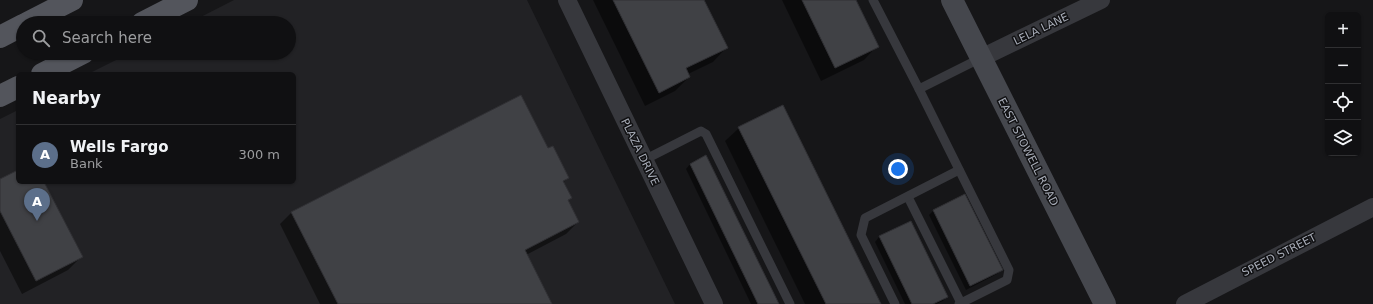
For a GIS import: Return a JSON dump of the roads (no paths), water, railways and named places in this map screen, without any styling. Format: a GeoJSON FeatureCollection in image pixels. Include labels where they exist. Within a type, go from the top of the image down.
{"type":"FeatureCollection","features":[{"type":"Feature","properties":{"kind":"main road"},"geometry":{"type":"LineString","coordinates":[[41,16],[72,0]]}},
{"type":"Feature","properties":{"kind":"main road"},"geometry":{"type":"LineString","coordinates":[[156,16],[187,0]]}},
{"type":"Feature","properties":{"kind":"main road","name":"EAST STOWELL ROAD"},"geometry":{"type":"LineString","coordinates":[[952,0],[1105,304]]}},
{"type":"Feature","properties":{"kind":"main road"},"geometry":{"type":"LineString","coordinates":[[0,37],[16,29]]}},
{"type":"Feature","properties":{"kind":"main road"},"geometry":{"type":"LineString","coordinates":[[46,72],[69,60]]}},
{"type":"Feature","properties":{"kind":"main road"},"geometry":{"type":"LineString","coordinates":[[0,96],[16,88]]}},
{"type":"Feature","properties":{"kind":"street","name":"PLAZA DRIVE"},"geometry":{"type":"LineString","coordinates":[[567,0],[714,304]]}},
{"type":"Feature","properties":{"kind":"street","name":"LELA LANE"},"geometry":{"type":"LineString","coordinates":[[981,58],[1101,0]]}},
{"type":"Feature","properties":{"kind":"street","name":"SPEED STREET"},"geometry":{"type":"LineString","coordinates":[[1185,304],[1373,207]]}},
{"type":"Feature","properties":{"kind":"lane"},"geometry":{"type":"LineString","coordinates":[[873,0],[1009,270],[1006,280],[960,303],[908,196]]}},
{"type":"Feature","properties":{"kind":"lane"},"geometry":{"type":"LineString","coordinates":[[919,89],[981,58]]}},
{"type":"Feature","properties":{"kind":"lane"},"geometry":{"type":"LineString","coordinates":[[644,160],[701,131],[706,134],[790,304]]}},
{"type":"Feature","properties":{"kind":"lane"},"geometry":{"type":"LineString","coordinates":[[896,304],[861,235],[865,218],[959,170]]}},
{"type":"Feature","properties":{"kind":"place","name":"Wells Fargo"},"geometry":{"type":"Point","coordinates":[37,221]}}]}
